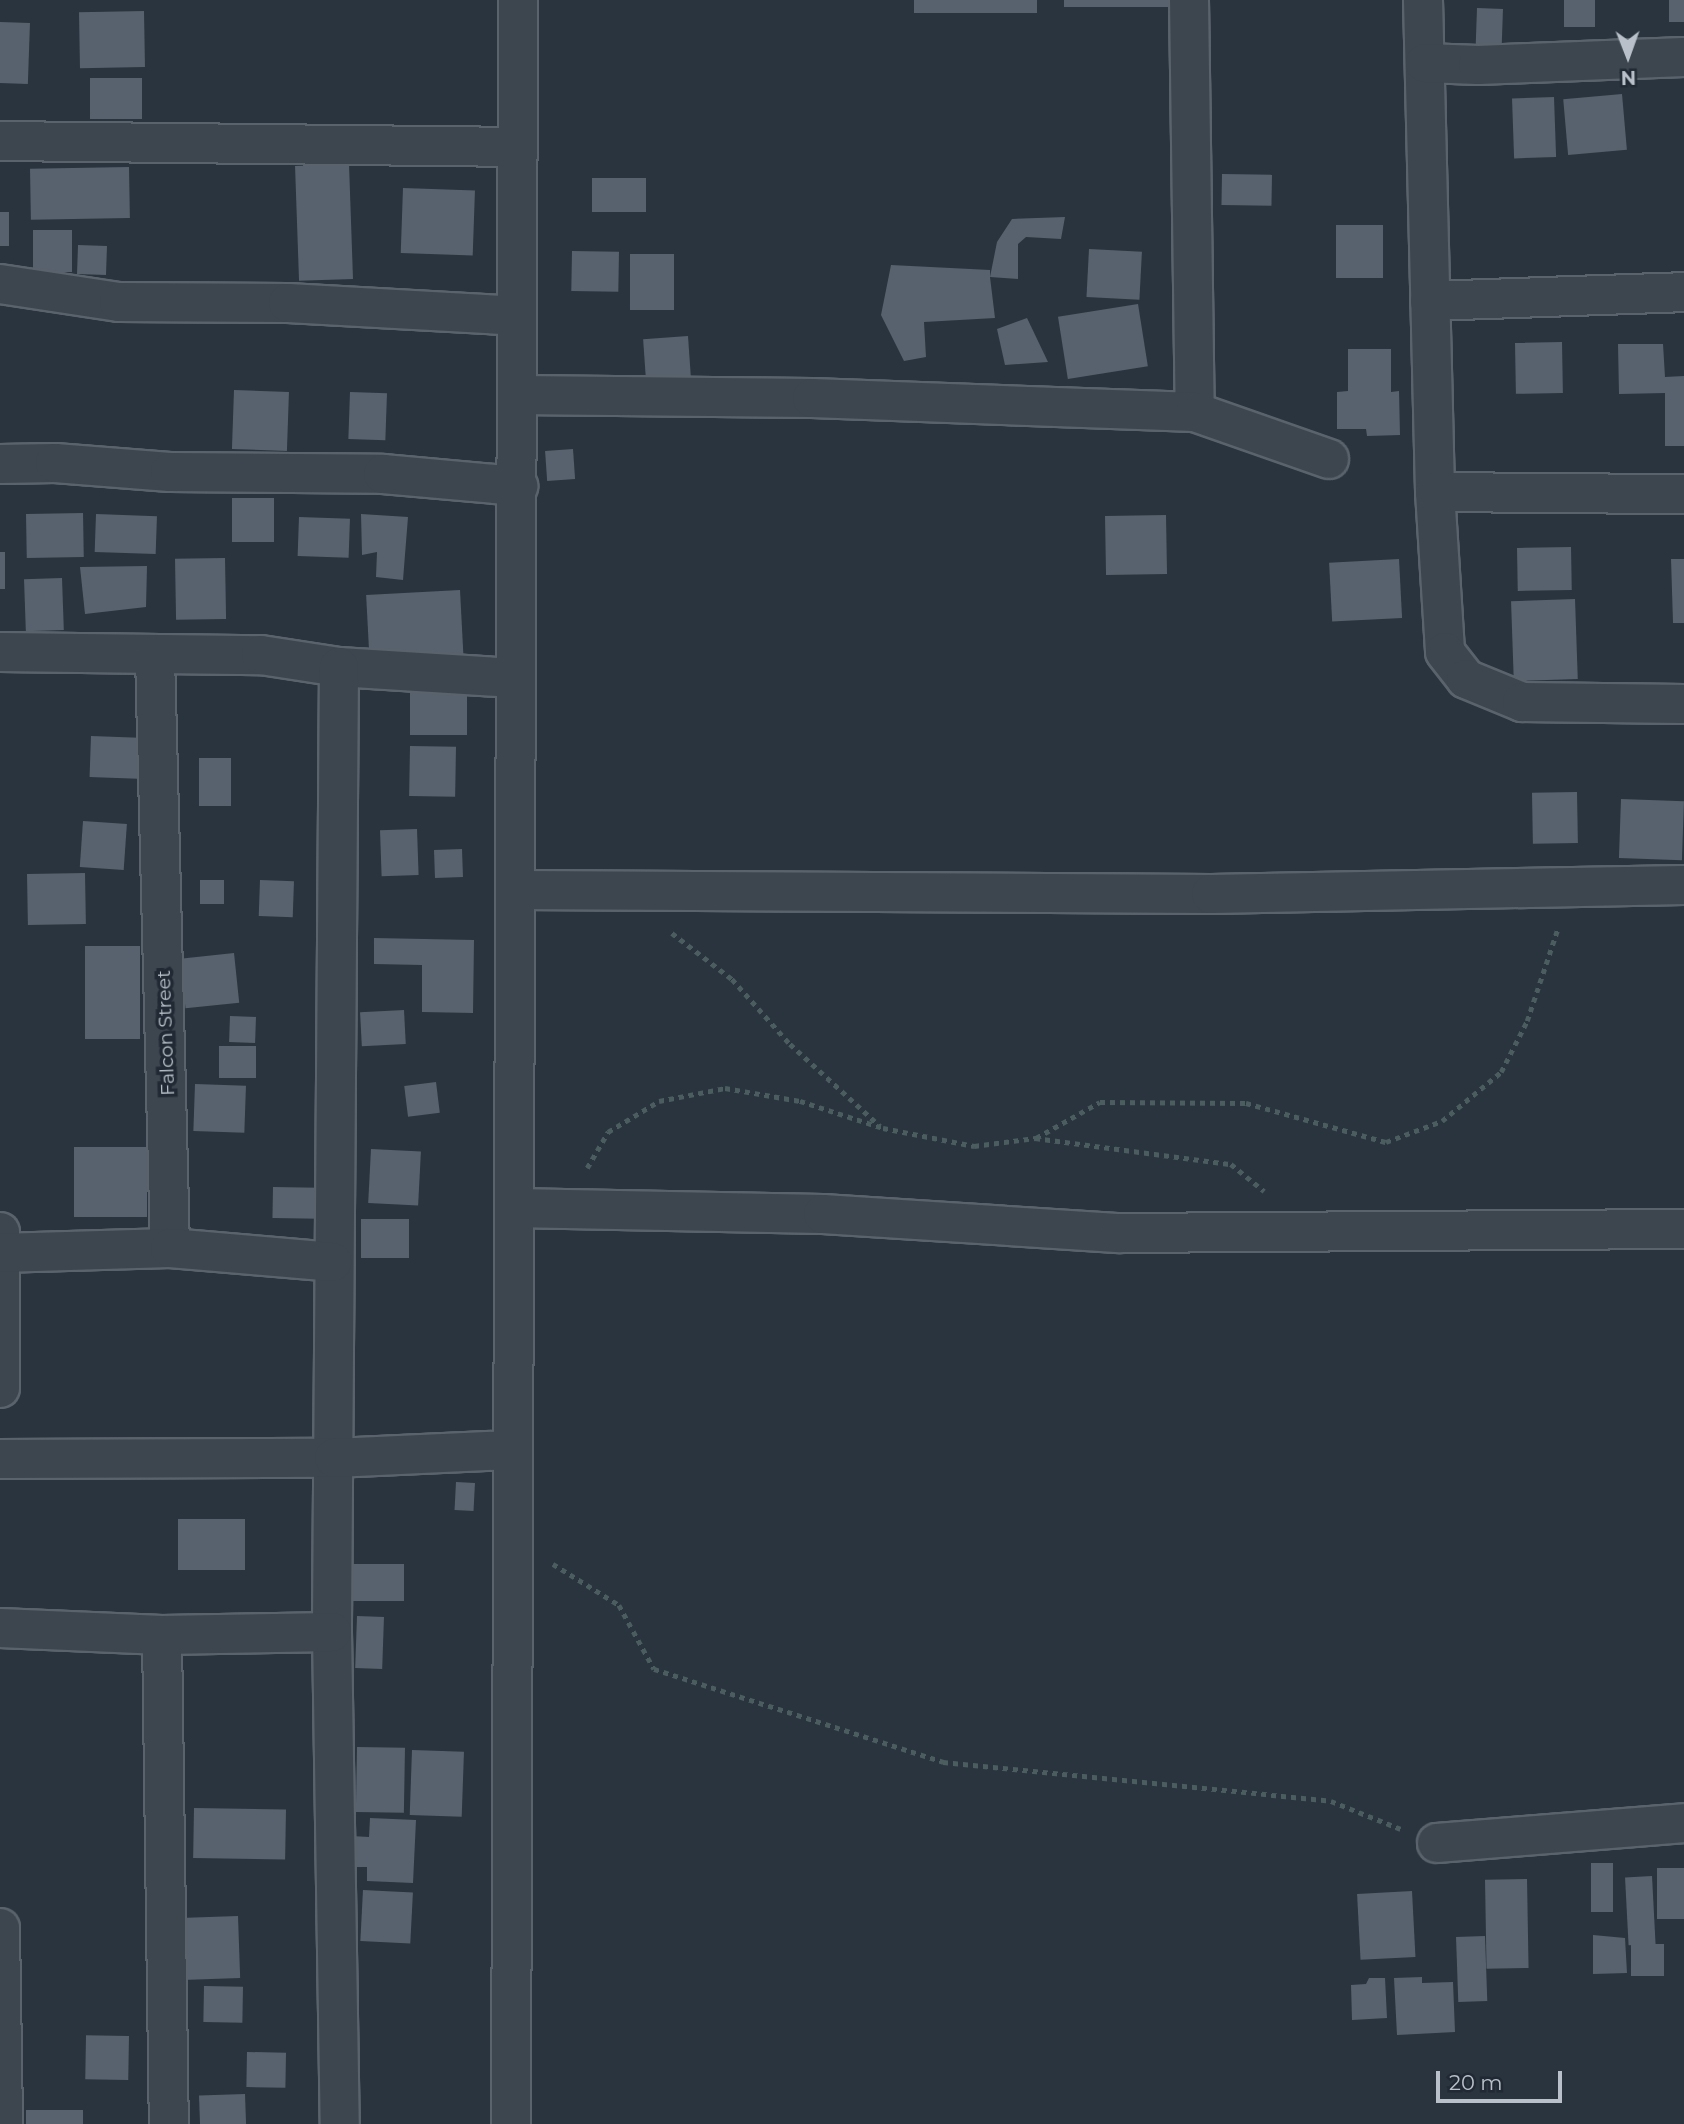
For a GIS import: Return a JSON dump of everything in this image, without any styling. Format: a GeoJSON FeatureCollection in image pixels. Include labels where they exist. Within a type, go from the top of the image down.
{"type":"FeatureCollection","features":[{"type":"Feature","properties":{"kind":"street"},"geometry":{"type":"LineString","coordinates":[[511,2124],[511,1450],[517,890],[514,678],[518,486],[519,0]]}},
{"type":"Feature","properties":{"kind":"street"},"geometry":{"type":"LineString","coordinates":[[1189,0],[1195,412]]}},
{"type":"Feature","properties":{"kind":"street"},"geometry":{"type":"LineString","coordinates":[[1423,0],[1435,492],[1445,652],[1466,679],[1522,702],[1684,704]]}},
{"type":"Feature","properties":{"kind":"street"},"geometry":{"type":"LineString","coordinates":[[1425,63],[1479,65],[1684,57]]}},
{"type":"Feature","properties":{"kind":"street"},"geometry":{"type":"LineString","coordinates":[[0,141],[517,147]]}},
{"type":"Feature","properties":{"kind":"street"},"geometry":{"type":"LineString","coordinates":[[0,284],[119,302],[288,303],[517,316]]}},
{"type":"Feature","properties":{"kind":"street"},"geometry":{"type":"LineString","coordinates":[[1430,301],[1684,292]]}},
{"type":"Feature","properties":{"kind":"street"},"geometry":{"type":"LineString","coordinates":[[517,395],[786,397],[1195,412],[1329,459]]}},
{"type":"Feature","properties":{"kind":"street"},"geometry":{"type":"LineString","coordinates":[[0,464],[55,463],[170,472],[383,474],[518,486]]}},
{"type":"Feature","properties":{"kind":"street"},"geometry":{"type":"LineString","coordinates":[[1435,492],[1684,494]]}},
{"type":"Feature","properties":{"kind":"street"},"geometry":{"type":"LineString","coordinates":[[0,652],[156,656],[261,655],[339,667],[514,678]]}},
{"type":"Feature","properties":{"kind":"street","name":"Falcon Street"},"geometry":{"type":"LineString","coordinates":[[156,656],[170,1248]]}},
{"type":"Feature","properties":{"kind":"street"},"geometry":{"type":"LineString","coordinates":[[339,667],[332,1262],[332,1632],[340,2124]]}},
{"type":"Feature","properties":{"kind":"street"},"geometry":{"type":"LineString","coordinates":[[517,890],[1211,894],[1572,885],[1684,885]]}},
{"type":"Feature","properties":{"kind":"street"},"geometry":{"type":"LineString","coordinates":[[514,1209],[583,1207],[823,1213],[1120,1233],[1684,1229]]}},
{"type":"Feature","properties":{"kind":"street"},"geometry":{"type":"LineString","coordinates":[[0,1231],[0,1388]]}},
{"type":"Feature","properties":{"kind":"street"},"geometry":{"type":"LineString","coordinates":[[0,1253],[170,1248],[332,1262]]}},
{"type":"Feature","properties":{"kind":"street"},"geometry":{"type":"LineString","coordinates":[[0,1459],[334,1458],[511,1450]]}},
{"type":"Feature","properties":{"kind":"street"},"geometry":{"type":"LineString","coordinates":[[0,1628],[162,1635],[332,1632]]}},
{"type":"Feature","properties":{"kind":"street"},"geometry":{"type":"LineString","coordinates":[[162,1635],[169,2124]]}},
{"type":"Feature","properties":{"kind":"street"},"geometry":{"type":"LineString","coordinates":[[1437,1843],[1684,1822]]}},
{"type":"Feature","properties":{"kind":"street"},"geometry":{"type":"LineString","coordinates":[[0,1928],[3,2124]]}},
{"type":"Feature","properties":{"kind":"path"},"geometry":{"type":"LineString","coordinates":[[1035,1138],[1100,1102],[1246,1103],[1386,1142],[1442,1121],[1501,1072],[1527,1021],[1572,885]]}},
{"type":"Feature","properties":{"kind":"path"},"geometry":{"type":"LineString","coordinates":[[667,929],[732,979],[790,1044],[883,1128]]}},
{"type":"Feature","properties":{"kind":"path"},"geometry":{"type":"LineString","coordinates":[[583,1207],[587,1168],[608,1132],[659,1101],[725,1088],[800,1101],[883,1128],[974,1146],[1035,1138],[1231,1164],[1314,1233]]}},
{"type":"Feature","properties":{"kind":"path"},"geometry":{"type":"LineString","coordinates":[[512,1539],[619,1605],[654,1669],[943,1762],[1331,1801],[1437,1843]]}},
{"type":"Feature","properties":{"kind":"building"},"geometry":{"type":"Polygon","coordinates":[[[914,0],[1037,0],[1037,13],[914,13],[914,0]]]}},
{"type":"Feature","properties":{"kind":"building"},"geometry":{"type":"Polygon","coordinates":[[[1064,0],[1174,0],[1174,7],[1064,7],[1064,0]]]}},
{"type":"Feature","properties":{"kind":"building"},"geometry":{"type":"Polygon","coordinates":[[[1564,0],[1595,0],[1595,27],[1564,27],[1564,0]]]}},
{"type":"Feature","properties":{"kind":"building"},"geometry":{"type":"Polygon","coordinates":[[[1669,0],[1684,0],[1684,22],[1669,22],[1669,0]]]}},
{"type":"Feature","properties":{"kind":"building"},"geometry":{"type":"Polygon","coordinates":[[[1477,8],[1503,9],[1502,50],[1476,49],[1477,8]]]}},
{"type":"Feature","properties":{"kind":"building"},"geometry":{"type":"Polygon","coordinates":[[[144,11],[145,67],[80,68],[79,12],[144,11]]]}},
{"type":"Feature","properties":{"kind":"building"},"geometry":{"type":"Polygon","coordinates":[[[0,22],[30,23],[28,84],[0,83],[0,22]]]}},
{"type":"Feature","properties":{"kind":"building"},"geometry":{"type":"Polygon","coordinates":[[[90,78],[142,78],[142,119],[90,119],[90,78]]]}},
{"type":"Feature","properties":{"kind":"building"},"geometry":{"type":"Polygon","coordinates":[[[1622,94],[1627,150],[1568,155],[1563,99],[1622,94]]]}},
{"type":"Feature","properties":{"kind":"building"},"geometry":{"type":"Polygon","coordinates":[[[1554,97],[1556,157],[1514,158],[1512,98],[1554,97]]]}},
{"type":"Feature","properties":{"kind":"building"},"geometry":{"type":"Polygon","coordinates":[[[349,164],[353,279],[299,281],[295,166],[349,164]]]}},
{"type":"Feature","properties":{"kind":"building"},"geometry":{"type":"Polygon","coordinates":[[[129,167],[130,218],[31,220],[30,169],[129,167]]]}},
{"type":"Feature","properties":{"kind":"building"},"geometry":{"type":"Polygon","coordinates":[[[1222,174],[1272,175],[1271,206],[1221,205],[1222,174]]]}},
{"type":"Feature","properties":{"kind":"building"},"geometry":{"type":"Polygon","coordinates":[[[592,178],[646,178],[646,212],[592,212],[592,178]]]}},
{"type":"Feature","properties":{"kind":"building"},"geometry":{"type":"Polygon","coordinates":[[[403,188],[475,191],[473,255],[401,253],[403,188]]]}},
{"type":"Feature","properties":{"kind":"building"},"geometry":{"type":"Polygon","coordinates":[[[0,212],[9,212],[9,246],[0,246],[0,212]]]}},
{"type":"Feature","properties":{"kind":"building"},"geometry":{"type":"Polygon","coordinates":[[[1065,217],[1061,239],[1026,237],[1018,244],[1018,279],[990,277],[997,242],[1012,219],[1065,217]]]}},
{"type":"Feature","properties":{"kind":"building"},"geometry":{"type":"Polygon","coordinates":[[[1336,225],[1383,225],[1383,278],[1336,278],[1336,225]]]}},
{"type":"Feature","properties":{"kind":"building"},"geometry":{"type":"Polygon","coordinates":[[[33,230],[72,230],[72,272],[33,272],[33,230]]]}},
{"type":"Feature","properties":{"kind":"building"},"geometry":{"type":"Polygon","coordinates":[[[78,245],[107,246],[106,275],[77,274],[78,245]]]}},
{"type":"Feature","properties":{"kind":"building"},"geometry":{"type":"Polygon","coordinates":[[[1089,249],[1142,252],[1139,300],[1086,297],[1089,249]]]}},
{"type":"Feature","properties":{"kind":"building"},"geometry":{"type":"Polygon","coordinates":[[[572,251],[619,252],[618,292],[571,291],[572,251]]]}},
{"type":"Feature","properties":{"kind":"building"},"geometry":{"type":"Polygon","coordinates":[[[630,254],[674,254],[674,310],[630,310],[630,254]]]}},
{"type":"Feature","properties":{"kind":"building"},"geometry":{"type":"Polygon","coordinates":[[[891,265],[990,270],[995,318],[924,322],[926,357],[904,361],[881,315],[891,265]]]}},
{"type":"Feature","properties":{"kind":"building"},"geometry":{"type":"Polygon","coordinates":[[[1138,304],[1148,366],[1068,379],[1058,317],[1138,304]]]}},
{"type":"Feature","properties":{"kind":"building"},"geometry":{"type":"Polygon","coordinates":[[[1027,318],[1048,362],[1005,365],[997,329],[1027,318]]]}},
{"type":"Feature","properties":{"kind":"building"},"geometry":{"type":"Polygon","coordinates":[[[688,336],[691,384],[646,387],[643,339],[688,336]]]}},
{"type":"Feature","properties":{"kind":"building"},"geometry":{"type":"Polygon","coordinates":[[[1562,342],[1563,393],[1516,394],[1515,343],[1562,342]]]}},
{"type":"Feature","properties":{"kind":"building"},"geometry":{"type":"Polygon","coordinates":[[[1618,344],[1663,344],[1665,377],[1684,376],[1684,446],[1665,446],[1665,393],[1619,394],[1618,344]]]}},
{"type":"Feature","properties":{"kind":"building"},"geometry":{"type":"Polygon","coordinates":[[[1348,349],[1391,349],[1391,392],[1399,391],[1400,435],[1367,436],[1366,429],[1337,429],[1337,392],[1348,391],[1348,349]]]}},
{"type":"Feature","properties":{"kind":"building"},"geometry":{"type":"Polygon","coordinates":[[[234,390],[289,392],[287,451],[232,449],[234,390]]]}},
{"type":"Feature","properties":{"kind":"building"},"geometry":{"type":"Polygon","coordinates":[[[350,392],[387,393],[385,440],[348,439],[350,392]]]}},
{"type":"Feature","properties":{"kind":"building"},"geometry":{"type":"Polygon","coordinates":[[[573,449],[575,479],[547,481],[545,451],[573,449]]]}},
{"type":"Feature","properties":{"kind":"building"},"geometry":{"type":"Polygon","coordinates":[[[232,498],[274,498],[274,542],[232,542],[232,498]]]}},
{"type":"Feature","properties":{"kind":"building"},"geometry":{"type":"Polygon","coordinates":[[[83,513],[84,557],[27,558],[26,514],[83,513]]]}},
{"type":"Feature","properties":{"kind":"building"},"geometry":{"type":"Polygon","coordinates":[[[96,514],[157,516],[156,554],[95,552],[96,514]]]}},
{"type":"Feature","properties":{"kind":"building"},"geometry":{"type":"Polygon","coordinates":[[[361,514],[408,517],[403,580],[376,577],[377,552],[362,555],[361,514]]]}},
{"type":"Feature","properties":{"kind":"building"},"geometry":{"type":"Polygon","coordinates":[[[1166,515],[1167,574],[1106,575],[1105,516],[1166,515]]]}},
{"type":"Feature","properties":{"kind":"building"},"geometry":{"type":"Polygon","coordinates":[[[299,517],[350,519],[349,558],[298,556],[299,517]]]}},
{"type":"Feature","properties":{"kind":"building"},"geometry":{"type":"Polygon","coordinates":[[[1571,547],[1572,590],[1518,591],[1517,548],[1571,547]]]}},
{"type":"Feature","properties":{"kind":"building"},"geometry":{"type":"Polygon","coordinates":[[[0,552],[5,552],[5,589],[0,589],[0,552]]]}},
{"type":"Feature","properties":{"kind":"building"},"geometry":{"type":"Polygon","coordinates":[[[225,558],[226,619],[176,620],[175,559],[225,558]]]}},
{"type":"Feature","properties":{"kind":"building"},"geometry":{"type":"Polygon","coordinates":[[[1399,559],[1402,618],[1332,622],[1329,563],[1399,559]]]}},
{"type":"Feature","properties":{"kind":"building"},"geometry":{"type":"Polygon","coordinates":[[[1671,559],[1684,559],[1684,623],[1673,623],[1671,559]]]}},
{"type":"Feature","properties":{"kind":"building"},"geometry":{"type":"Polygon","coordinates":[[[147,566],[146,607],[85,614],[80,567],[147,566]]]}},
{"type":"Feature","properties":{"kind":"building"},"geometry":{"type":"Polygon","coordinates":[[[62,578],[64,630],[26,631],[24,579],[62,578]]]}},
{"type":"Feature","properties":{"kind":"building"},"geometry":{"type":"Polygon","coordinates":[[[460,590],[464,658],[370,663],[366,595],[460,590]]]}},
{"type":"Feature","properties":{"kind":"building"},"geometry":{"type":"Polygon","coordinates":[[[1575,599],[1578,679],[1514,681],[1511,601],[1575,599]]]}},
{"type":"Feature","properties":{"kind":"building"},"geometry":{"type":"Polygon","coordinates":[[[410,690],[467,690],[467,735],[410,735],[410,690]]]}},
{"type":"Feature","properties":{"kind":"building"},"geometry":{"type":"Polygon","coordinates":[[[91,736],[139,738],[138,779],[90,777],[91,736]]]}},
{"type":"Feature","properties":{"kind":"building"},"geometry":{"type":"Polygon","coordinates":[[[410,746],[456,747],[455,797],[409,796],[410,746]]]}},
{"type":"Feature","properties":{"kind":"building"},"geometry":{"type":"Polygon","coordinates":[[[199,758],[231,758],[231,806],[199,806],[199,758]]]}},
{"type":"Feature","properties":{"kind":"building"},"geometry":{"type":"Polygon","coordinates":[[[1577,792],[1578,843],[1533,844],[1532,793],[1577,792]]]}},
{"type":"Feature","properties":{"kind":"building"},"geometry":{"type":"Polygon","coordinates":[[[1621,799],[1684,801],[1682,860],[1619,858],[1621,799]]]}},
{"type":"Feature","properties":{"kind":"building"},"geometry":{"type":"Polygon","coordinates":[[[83,821],[127,824],[124,870],[80,867],[83,821]]]}},
{"type":"Feature","properties":{"kind":"building"},"geometry":{"type":"Polygon","coordinates":[[[417,829],[419,875],[382,876],[380,830],[417,829]]]}},
{"type":"Feature","properties":{"kind":"building"},"geometry":{"type":"Polygon","coordinates":[[[462,849],[463,877],[435,878],[434,850],[462,849]]]}},
{"type":"Feature","properties":{"kind":"building"},"geometry":{"type":"Polygon","coordinates":[[[85,873],[86,924],[28,925],[27,874],[85,873]]]}},
{"type":"Feature","properties":{"kind":"building"},"geometry":{"type":"Polygon","coordinates":[[[200,880],[224,880],[224,904],[200,904],[200,880]]]}},
{"type":"Feature","properties":{"kind":"building"},"geometry":{"type":"Polygon","coordinates":[[[260,880],[294,881],[293,917],[259,916],[260,880]]]}},
{"type":"Feature","properties":{"kind":"building"},"geometry":{"type":"Polygon","coordinates":[[[374,938],[474,940],[473,1013],[422,1012],[422,965],[374,964],[374,938]]]}},
{"type":"Feature","properties":{"kind":"building"},"geometry":{"type":"Polygon","coordinates":[[[85,946],[140,946],[140,1039],[85,1039],[85,946]]]}},
{"type":"Feature","properties":{"kind":"building"},"geometry":{"type":"Polygon","coordinates":[[[234,953],[239,1003],[186,1008],[180,959],[234,953]]]}},
{"type":"Feature","properties":{"kind":"building"},"geometry":{"type":"Polygon","coordinates":[[[404,1010],[406,1044],[362,1046],[360,1012],[404,1010]]]}},
{"type":"Feature","properties":{"kind":"building"},"geometry":{"type":"Polygon","coordinates":[[[230,1016],[256,1017],[255,1043],[229,1042],[230,1016]]]}},
{"type":"Feature","properties":{"kind":"building"},"geometry":{"type":"Polygon","coordinates":[[[219,1046],[256,1046],[256,1078],[219,1078],[219,1046]]]}},
{"type":"Feature","properties":{"kind":"building"},"geometry":{"type":"Polygon","coordinates":[[[436,1082],[440,1113],[408,1117],[404,1086],[436,1082]]]}},
{"type":"Feature","properties":{"kind":"building"},"geometry":{"type":"Polygon","coordinates":[[[195,1084],[246,1086],[244,1133],[193,1131],[195,1084]]]}},
{"type":"Feature","properties":{"kind":"building"},"geometry":{"type":"Polygon","coordinates":[[[74,1147],[147,1147],[147,1217],[74,1217],[74,1147]]]}},
{"type":"Feature","properties":{"kind":"building"},"geometry":{"type":"Polygon","coordinates":[[[371,1149],[421,1152],[418,1206],[368,1203],[371,1149]]]}},
{"type":"Feature","properties":{"kind":"building"},"geometry":{"type":"Polygon","coordinates":[[[273,1187],[319,1188],[318,1219],[272,1218],[273,1187]]]}},
{"type":"Feature","properties":{"kind":"building"},"geometry":{"type":"Polygon","coordinates":[[[361,1219],[409,1219],[409,1258],[361,1258],[361,1219]]]}},
{"type":"Feature","properties":{"kind":"building"},"geometry":{"type":"Polygon","coordinates":[[[456,1482],[475,1483],[474,1511],[455,1510],[456,1482]]]}},
{"type":"Feature","properties":{"kind":"building"},"geometry":{"type":"Polygon","coordinates":[[[178,1519],[245,1519],[245,1570],[178,1570],[178,1519]]]}},
{"type":"Feature","properties":{"kind":"building"},"geometry":{"type":"Polygon","coordinates":[[[353,1564],[404,1564],[404,1601],[353,1601],[353,1564]]]}},
{"type":"Feature","properties":{"kind":"building"},"geometry":{"type":"Polygon","coordinates":[[[357,1616],[384,1617],[382,1669],[355,1668],[357,1616]]]}},
{"type":"Feature","properties":{"kind":"building"},"geometry":{"type":"Polygon","coordinates":[[[357,1747],[405,1748],[404,1813],[356,1812],[357,1747]]]}},
{"type":"Feature","properties":{"kind":"building"},"geometry":{"type":"Polygon","coordinates":[[[412,1750],[464,1752],[462,1817],[410,1815],[412,1750]]]}},
{"type":"Feature","properties":{"kind":"building"},"geometry":{"type":"Polygon","coordinates":[[[194,1808],[286,1810],[285,1860],[193,1858],[194,1808]]]}},
{"type":"Feature","properties":{"kind":"building"},"geometry":{"type":"Polygon","coordinates":[[[370,1818],[416,1820],[413,1883],[367,1881],[367,1867],[349,1867],[351,1836],[369,1837],[370,1818]]]}},
{"type":"Feature","properties":{"kind":"building"},"geometry":{"type":"Polygon","coordinates":[[[1591,1863],[1613,1863],[1613,1912],[1591,1912],[1591,1863]]]}},
{"type":"Feature","properties":{"kind":"building"},"geometry":{"type":"Polygon","coordinates":[[[1657,1868],[1684,1868],[1684,1919],[1657,1919],[1657,1868]]]}},
{"type":"Feature","properties":{"kind":"building"},"geometry":{"type":"Polygon","coordinates":[[[1652,1876],[1656,1944],[1629,1945],[1625,1877],[1652,1876]]]}},
{"type":"Feature","properties":{"kind":"building"},"geometry":{"type":"Polygon","coordinates":[[[1527,1879],[1529,1968],[1487,1969],[1485,1880],[1527,1879]]]}},
{"type":"Feature","properties":{"kind":"building"},"geometry":{"type":"Polygon","coordinates":[[[363,1890],[413,1893],[410,1944],[360,1941],[363,1890]]]}},
{"type":"Feature","properties":{"kind":"building"},"geometry":{"type":"Polygon","coordinates":[[[1412,1891],[1415,1957],[1361,1960],[1357,1894],[1412,1891]]]}},
{"type":"Feature","properties":{"kind":"building"},"geometry":{"type":"Polygon","coordinates":[[[238,1916],[240,1978],[182,1980],[180,1918],[238,1916]]]}},
{"type":"Feature","properties":{"kind":"building"},"geometry":{"type":"Polygon","coordinates":[[[1593,1935],[1625,1938],[1627,1973],[1593,1974],[1593,1935]]]}},
{"type":"Feature","properties":{"kind":"building"},"geometry":{"type":"Polygon","coordinates":[[[1485,1936],[1487,2001],[1458,2002],[1456,1937],[1485,1936]]]}},
{"type":"Feature","properties":{"kind":"building"},"geometry":{"type":"Polygon","coordinates":[[[1631,1944],[1664,1944],[1664,1976],[1631,1976],[1631,1944]]]}},
{"type":"Feature","properties":{"kind":"building"},"geometry":{"type":"Polygon","coordinates":[[[1422,1977],[1422,1983],[1453,1982],[1455,2032],[1397,2035],[1394,1978],[1422,1977]]]}},
{"type":"Feature","properties":{"kind":"building"},"geometry":{"type":"Polygon","coordinates":[[[1369,1978],[1385,1978],[1387,2018],[1352,2020],[1351,1985],[1366,1984],[1369,1978]]]}},
{"type":"Feature","properties":{"kind":"building"},"geometry":{"type":"Polygon","coordinates":[[[204,1986],[243,1987],[242,2023],[203,2022],[204,1986]]]}},
{"type":"Feature","properties":{"kind":"building"},"geometry":{"type":"Polygon","coordinates":[[[86,2035],[129,2036],[128,2080],[85,2079],[86,2035]]]}},
{"type":"Feature","properties":{"kind":"building"},"geometry":{"type":"Polygon","coordinates":[[[247,2052],[286,2053],[285,2088],[246,2087],[247,2052]]]}},
{"type":"Feature","properties":{"kind":"building"},"geometry":{"type":"Polygon","coordinates":[[[245,2094],[246,2124],[200,2124],[199,2096],[245,2094]]]}},
{"type":"Feature","properties":{"kind":"building"},"geometry":{"type":"Polygon","coordinates":[[[26,2110],[83,2110],[83,2124],[26,2124],[26,2110]]]}}]}
